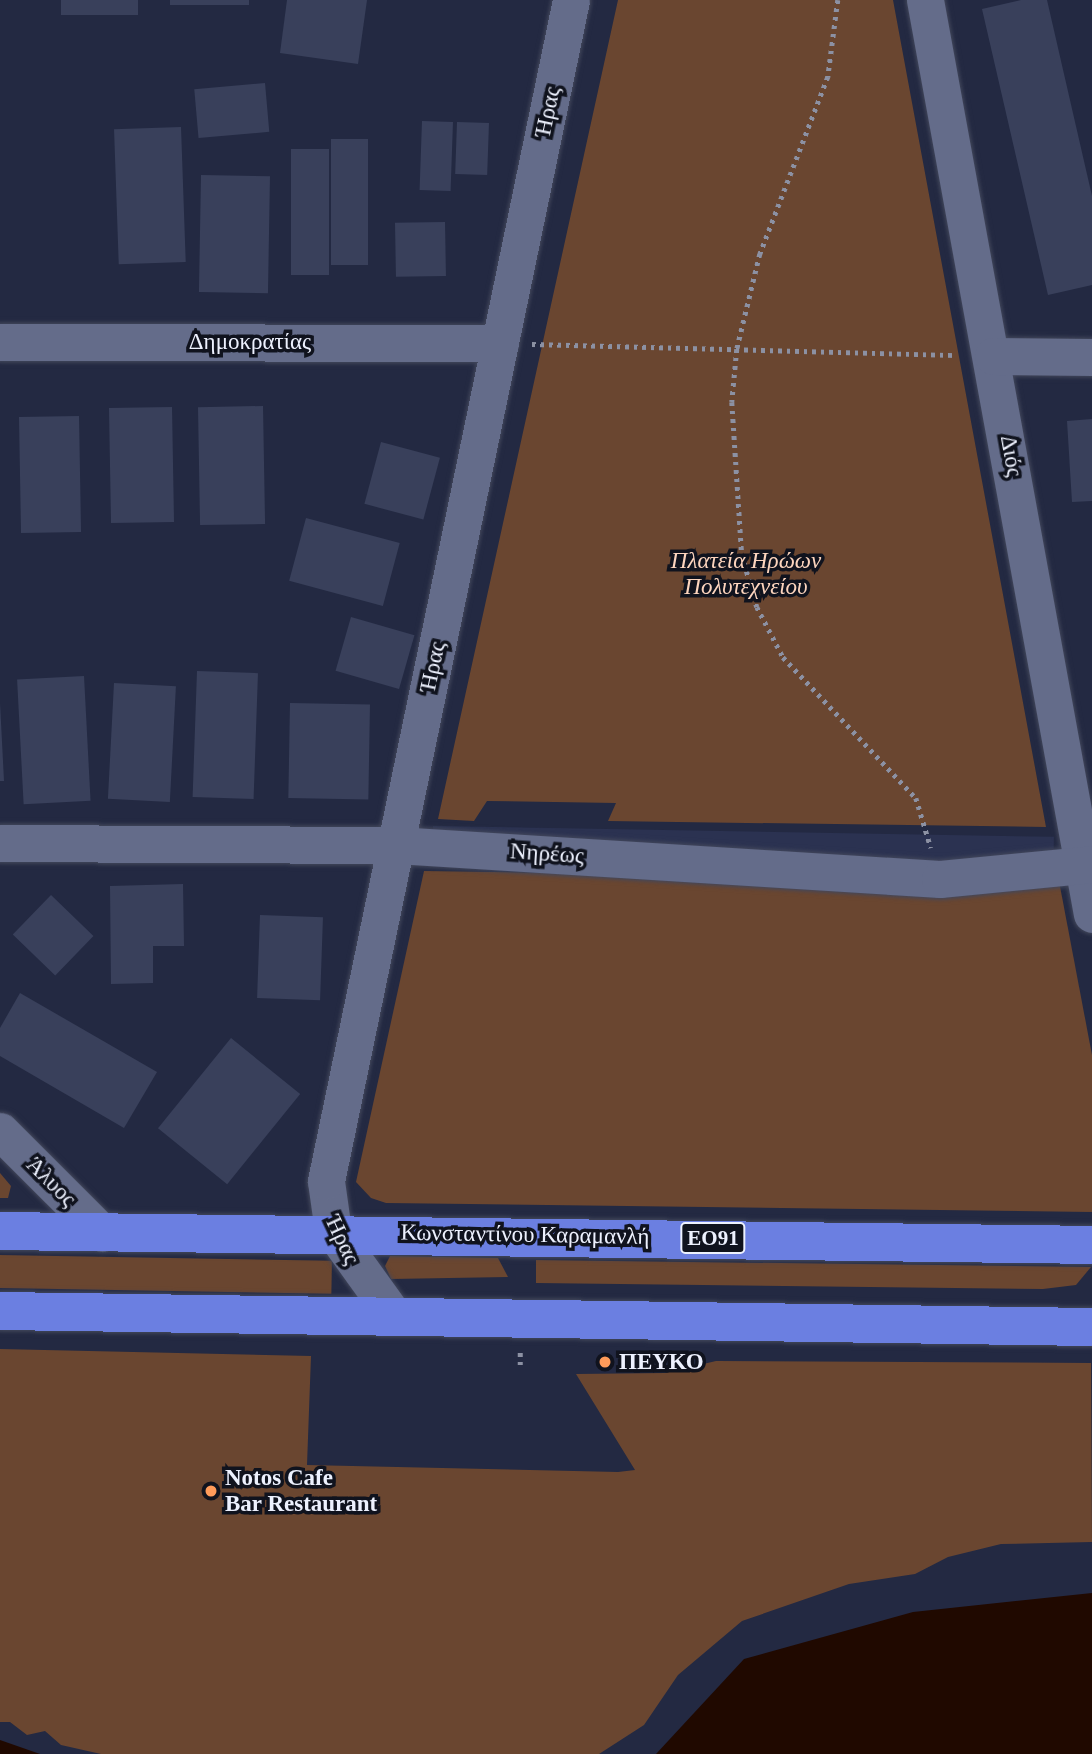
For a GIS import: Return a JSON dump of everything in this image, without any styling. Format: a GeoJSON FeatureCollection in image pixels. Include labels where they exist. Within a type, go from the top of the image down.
{"type":"FeatureCollection","features":[{"type":"Feature","properties":{"kind":"highway","name":"Κωνσταντίνου Καραμανλή"},"geometry":{"type":"LineString","coordinates":[[0,1231],[333,1231],[1092,1245]]}},
{"type":"Feature","properties":{"kind":"highway"},"geometry":{"type":"LineString","coordinates":[[0,1311],[1086,1321]]}},
{"type":"Feature","properties":{"kind":"street","name":"Ήρας"},"geometry":{"type":"LineString","coordinates":[[394,1316],[333,1231],[326,1181],[571,0]]}},
{"type":"Feature","properties":{"kind":"street","name":"Διός"},"geometry":{"type":"LineString","coordinates":[[925,0],[1088,864],[1092,914]]}},
{"type":"Feature","properties":{"kind":"street","name":"Δημοκρατίας"},"geometry":{"type":"LineString","coordinates":[[0,342],[500,343]]}},
{"type":"Feature","properties":{"kind":"street"},"geometry":{"type":"LineString","coordinates":[[993,356],[1092,357]]}},
{"type":"Feature","properties":{"kind":"street","name":"Νηρέως"},"geometry":{"type":"LineString","coordinates":[[0,843],[396,845],[940,879],[1088,864]]}},
{"type":"Feature","properties":{"kind":"street","name":"Άλυος"},"geometry":{"type":"LineString","coordinates":[[0,1131],[102,1233]]}},
{"type":"Feature","properties":{"kind":"path"},"geometry":{"type":"LineString","coordinates":[[838,0],[828,77],[760,254],[737,349],[732,402],[742,555],[757,607],[783,657],[916,798],[940,879]]}},
{"type":"Feature","properties":{"kind":"path"},"geometry":{"type":"LineString","coordinates":[[500,343],[993,356]]}},
{"type":"Feature","properties":{"kind":"shaded area"},"geometry":{"type":"Polygon","coordinates":[[[433,826],[1054,837],[1053,874],[432,863],[433,826]]]}},
{"type":"Feature","properties":{"kind":"shaded area"},"geometry":{"type":"Polygon","coordinates":[[[1092,1593],[1092,1754],[656,1754],[744,1659],[913,1612],[1092,1593]]]}},
{"type":"Feature","properties":{"kind":"shaded area"},"geometry":{"type":"Polygon","coordinates":[[[0,1740],[40,1754],[0,1754],[0,1740]]]}},
{"type":"Feature","properties":{"kind":"green space","name":"Πλατεία Ηρώων Πολυτεχνείου"},"geometry":{"type":"Polygon","coordinates":[[[618,0],[893,0],[1046,827],[608,821],[616,803],[487,801],[474,821],[438,819],[618,0]]]}},
{"type":"Feature","properties":{"kind":"green space"},"geometry":{"type":"Polygon","coordinates":[[[424,871],[1059,881],[1092,1055],[1092,1212],[386,1203],[371,1198],[356,1182],[424,871]]]}},
{"type":"Feature","properties":{"kind":"green space"},"geometry":{"type":"Polygon","coordinates":[[[0,1173],[11,1186],[8,1198],[0,1198],[0,1173]]]}},
{"type":"Feature","properties":{"kind":"green space"},"geometry":{"type":"Polygon","coordinates":[[[0,1255],[332,1261],[331,1294],[0,1288],[0,1255]]]}},
{"type":"Feature","properties":{"kind":"green space"},"geometry":{"type":"Polygon","coordinates":[[[390,1256],[498,1258],[508,1277],[391,1279],[385,1266],[390,1256]]]}},
{"type":"Feature","properties":{"kind":"green space"},"geometry":{"type":"Polygon","coordinates":[[[536,1260],[1091,1267],[1076,1285],[1043,1289],[536,1283],[536,1260]]]}},
{"type":"Feature","properties":{"kind":"green space"},"geometry":{"type":"Polygon","coordinates":[[[0,1349],[311,1356],[307,1465],[618,1472],[635,1470],[576,1374],[665,1373],[716,1361],[1091,1363],[1092,1542],[1001,1544],[948,1557],[915,1574],[849,1584],[742,1621],[678,1675],[644,1725],[599,1754],[101,1754],[61,1745],[45,1731],[27,1735],[10,1722],[0,1722],[0,1349]]]}},
{"type":"Feature","properties":{"kind":"building"},"geometry":{"type":"Polygon","coordinates":[[[61,0],[138,0],[138,15],[61,15],[61,0]]]}},
{"type":"Feature","properties":{"kind":"building"},"geometry":{"type":"Polygon","coordinates":[[[170,0],[249,0],[249,5],[170,5],[170,0]]]}},
{"type":"Feature","properties":{"kind":"building"},"geometry":{"type":"Polygon","coordinates":[[[287,0],[367,0],[358,64],[280,53],[287,0]]]}},
{"type":"Feature","properties":{"kind":"building"},"geometry":{"type":"Polygon","coordinates":[[[1021,0],[1047,0],[1092,196],[1092,285],[1048,295],[982,9],[1021,0]]]}},
{"type":"Feature","properties":{"kind":"building"},"geometry":{"type":"Polygon","coordinates":[[[265,83],[269,132],[199,138],[194,89],[265,83]]]}},
{"type":"Feature","properties":{"kind":"building"},"geometry":{"type":"Polygon","coordinates":[[[422,121],[453,122],[451,191],[420,190],[422,121]]]}},
{"type":"Feature","properties":{"kind":"building"},"geometry":{"type":"Polygon","coordinates":[[[457,122],[489,123],[487,175],[455,174],[457,122]]]}},
{"type":"Feature","properties":{"kind":"building"},"geometry":{"type":"Polygon","coordinates":[[[181,127],[186,262],[119,264],[114,129],[181,127]]]}},
{"type":"Feature","properties":{"kind":"building"},"geometry":{"type":"Polygon","coordinates":[[[331,139],[368,139],[368,265],[331,265],[331,139]]]}},
{"type":"Feature","properties":{"kind":"building"},"geometry":{"type":"Polygon","coordinates":[[[291,149],[329,149],[329,275],[291,275],[291,149]]]}},
{"type":"Feature","properties":{"kind":"building"},"geometry":{"type":"Polygon","coordinates":[[[201,175],[270,176],[268,293],[199,292],[201,175]]]}},
{"type":"Feature","properties":{"kind":"building"},"geometry":{"type":"Polygon","coordinates":[[[445,222],[446,276],[396,277],[395,223],[445,222]]]}},
{"type":"Feature","properties":{"kind":"building"},"geometry":{"type":"Polygon","coordinates":[[[263,406],[265,524],[200,525],[198,407],[263,406]]]}},
{"type":"Feature","properties":{"kind":"building"},"geometry":{"type":"Polygon","coordinates":[[[172,407],[174,522],[111,523],[109,408],[172,407]]]}},
{"type":"Feature","properties":{"kind":"building"},"geometry":{"type":"Polygon","coordinates":[[[79,416],[81,532],[21,533],[19,417],[79,416]]]}},
{"type":"Feature","properties":{"kind":"building"},"geometry":{"type":"Polygon","coordinates":[[[1092,419],[1092,501],[1072,502],[1067,421],[1092,419]]]}},
{"type":"Feature","properties":{"kind":"building"},"geometry":{"type":"Polygon","coordinates":[[[381,442],[440,458],[423,520],[364,504],[381,442]]]}},
{"type":"Feature","properties":{"kind":"building"},"geometry":{"type":"Polygon","coordinates":[[[306,518],[400,543],[383,606],[289,581],[306,518]]]}},
{"type":"Feature","properties":{"kind":"building"},"geometry":{"type":"Polygon","coordinates":[[[351,617],[414,635],[399,689],[336,671],[351,617]]]}},
{"type":"Feature","properties":{"kind":"building"},"geometry":{"type":"Polygon","coordinates":[[[197,671],[258,673],[254,799],[193,797],[197,671]]]}},
{"type":"Feature","properties":{"kind":"building"},"geometry":{"type":"Polygon","coordinates":[[[84,676],[91,801],[24,804],[17,680],[84,676]]]}},
{"type":"Feature","properties":{"kind":"building"},"geometry":{"type":"Polygon","coordinates":[[[114,683],[176,686],[170,802],[108,799],[114,683]]]}},
{"type":"Feature","properties":{"kind":"building"},"geometry":{"type":"Polygon","coordinates":[[[0,703],[4,781],[0,781],[0,703]]]}},
{"type":"Feature","properties":{"kind":"building"},"geometry":{"type":"Polygon","coordinates":[[[290,703],[370,704],[368,799],[288,798],[290,703]]]}},
{"type":"Feature","properties":{"kind":"building"},"geometry":{"type":"Polygon","coordinates":[[[183,884],[184,946],[153,946],[153,983],[111,984],[110,886],[183,884]]]}},
{"type":"Feature","properties":{"kind":"building"},"geometry":{"type":"Polygon","coordinates":[[[51,895],[93,936],[55,976],[13,935],[51,895]]]}},
{"type":"Feature","properties":{"kind":"building"},"geometry":{"type":"Polygon","coordinates":[[[260,915],[323,917],[320,1000],[257,998],[260,915]]]}},
{"type":"Feature","properties":{"kind":"building"},"geometry":{"type":"Polygon","coordinates":[[[20,993],[157,1072],[124,1128],[0,1056],[0,1028],[20,993]]]}},
{"type":"Feature","properties":{"kind":"building"},"geometry":{"type":"Polygon","coordinates":[[[231,1038],[300,1094],[227,1184],[158,1128],[231,1038]]]}},
{"type":"Feature","properties":{"kind":"place","name":"ΠΕΥΚΟ"},"geometry":{"type":"Point","coordinates":[605,1362]}},
{"type":"Feature","properties":{"kind":"place","name":"Notos Cafe Bar Restaurant"},"geometry":{"type":"Point","coordinates":[211,1491]}}]}
